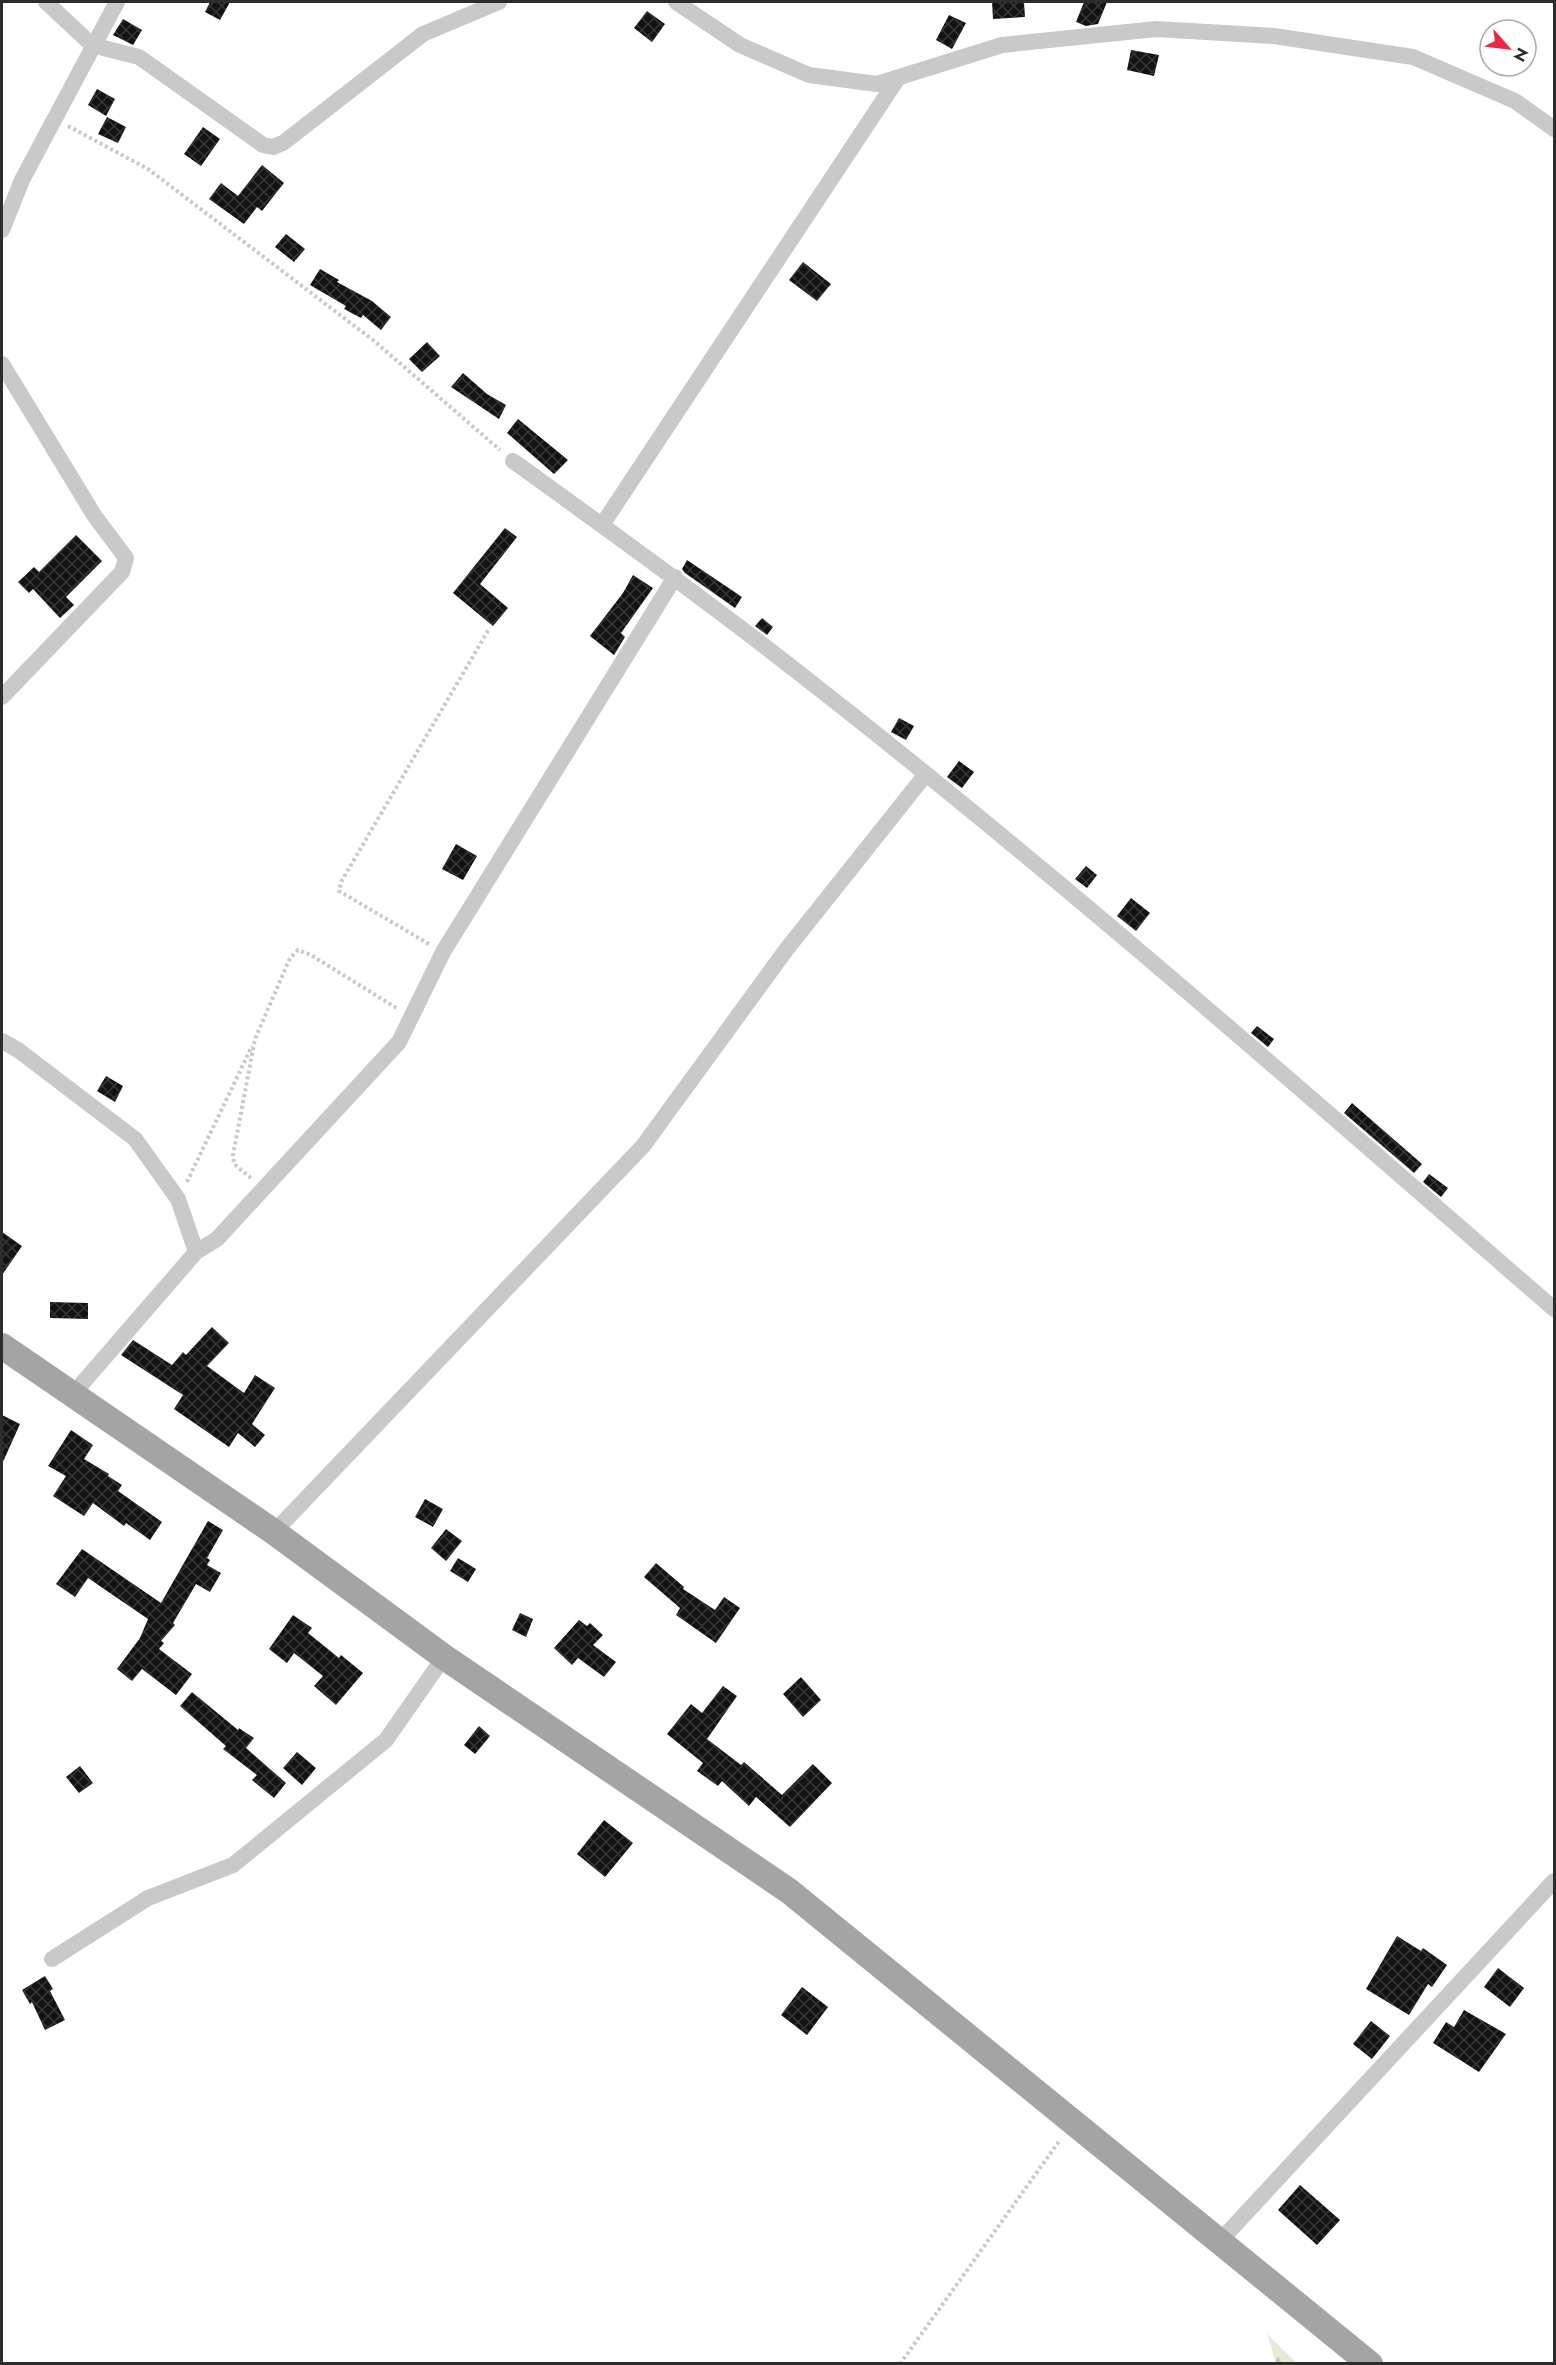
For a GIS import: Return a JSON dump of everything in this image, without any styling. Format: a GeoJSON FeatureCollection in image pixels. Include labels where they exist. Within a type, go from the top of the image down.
{"type":"FeatureCollection","features":[{"type":"Feature","properties":{"kind":"main road"},"geometry":{"type":"LineString","coordinates":[[2,1346],[274,1532],[444,1657],[789,1891],[1370,2364]]}},
{"type":"Feature","properties":{"kind":"street"},"geometry":{"type":"LineString","coordinates":[[46,2],[92,45],[139,57],[263,145],[273,147],[283,143],[423,34],[499,2]]}},
{"type":"Feature","properties":{"kind":"street"},"geometry":{"type":"LineString","coordinates":[[2,230],[22,180],[92,45],[117,2]]}},
{"type":"Feature","properties":{"kind":"street"},"geometry":{"type":"LineString","coordinates":[[676,2],[740,45],[809,75],[877,84],[1002,45],[1156,29],[1274,36],[1413,57],[1515,101],[1554,129]]}},
{"type":"Feature","properties":{"kind":"street"},"geometry":{"type":"LineString","coordinates":[[602,525],[898,78]]}},
{"type":"Feature","properties":{"kind":"street"},"geometry":{"type":"LineString","coordinates":[[2,364],[94,515],[126,558],[122,572],[2,697]]}},
{"type":"Feature","properties":{"kind":"street"},"geometry":{"type":"LineString","coordinates":[[513,461],[675,577],[926,774],[1196,1001],[1554,1309]]}},
{"type":"Feature","properties":{"kind":"street"},"geometry":{"type":"LineString","coordinates":[[73,1394],[196,1252],[217,1239],[399,1042],[443,952],[675,577]]}},
{"type":"Feature","properties":{"kind":"street"},"geometry":{"type":"LineString","coordinates":[[274,1532],[643,1146],[786,950],[926,774]]}},
{"type":"Feature","properties":{"kind":"street"},"geometry":{"type":"LineString","coordinates":[[2,1041],[18,1050],[135,1139],[178,1199],[196,1252]]}},
{"type":"Feature","properties":{"kind":"street"},"geometry":{"type":"LineString","coordinates":[[52,1959],[148,1898],[232,1865],[386,1740],[444,1657]]}},
{"type":"Feature","properties":{"kind":"street"},"geometry":{"type":"LineString","coordinates":[[1220,2241],[1554,1881]]}},
{"type":"Feature","properties":{"kind":"path"},"geometry":{"type":"LineString","coordinates":[[54,118],[148,169],[374,340],[513,461]]}},
{"type":"Feature","properties":{"kind":"path"},"geometry":{"type":"LineString","coordinates":[[443,952],[339,891],[341,882],[489,629]]}},
{"type":"Feature","properties":{"kind":"path"},"geometry":{"type":"LineString","coordinates":[[178,1199],[205,1150],[290,958],[298,950],[411,1017]]}},
{"type":"Feature","properties":{"kind":"path"},"geometry":{"type":"LineString","coordinates":[[255,1039],[233,1155],[234,1164],[264,1188]]}},
{"type":"Feature","properties":{"kind":"path"},"geometry":{"type":"LineString","coordinates":[[900,2364],[1073,2121]]}},
{"type":"Feature","properties":{"kind":"green space"},"geometry":{"type":"Polygon","coordinates":[[[1267,2334],[1297,2363],[1276,2363],[1267,2334]]]}},
{"type":"Feature","properties":{"kind":"building"},"geometry":{"type":"Polygon","coordinates":[[[210,2],[230,2],[220,20],[205,12],[210,2]]]}},
{"type":"Feature","properties":{"kind":"building"},"geometry":{"type":"Polygon","coordinates":[[[992,2],[1024,2],[1025,17],[993,19],[992,2]]]}},
{"type":"Feature","properties":{"kind":"building"},"geometry":{"type":"Polygon","coordinates":[[[1084,2],[1107,2],[1098,24],[1086,26],[1076,22],[1084,2]]]}},
{"type":"Feature","properties":{"kind":"building"},"geometry":{"type":"Polygon","coordinates":[[[647,11],[665,24],[652,42],[634,28],[647,11]]]}},
{"type":"Feature","properties":{"kind":"building"},"geometry":{"type":"Polygon","coordinates":[[[949,15],[966,23],[952,49],[936,40],[949,15]]]}},
{"type":"Feature","properties":{"kind":"building"},"geometry":{"type":"Polygon","coordinates":[[[123,19],[142,30],[133,45],[113,35],[123,19]]]}},
{"type":"Feature","properties":{"kind":"building"},"geometry":{"type":"Polygon","coordinates":[[[1131,50],[1159,55],[1154,76],[1127,70],[1131,50]]]}},
{"type":"Feature","properties":{"kind":"building"},"geometry":{"type":"Polygon","coordinates":[[[97,89],[115,99],[106,116],[88,105],[97,89]]]}},
{"type":"Feature","properties":{"kind":"building"},"geometry":{"type":"Polygon","coordinates":[[[107,117],[126,127],[118,143],[98,134],[107,117]]]}},
{"type":"Feature","properties":{"kind":"building"},"geometry":{"type":"Polygon","coordinates":[[[203,127],[220,139],[201,166],[184,154],[203,127]]]}},
{"type":"Feature","properties":{"kind":"building"},"geometry":{"type":"Polygon","coordinates":[[[262,165],[284,183],[262,211],[257,207],[244,224],[209,199],[221,183],[238,196],[262,165]]]}},
{"type":"Feature","properties":{"kind":"building"},"geometry":{"type":"Polygon","coordinates":[[[286,234],[305,249],[294,262],[275,247],[286,234]]]}},
{"type":"Feature","properties":{"kind":"building"},"geometry":{"type":"Polygon","coordinates":[[[803,262],[831,284],[817,301],[789,280],[803,262]]]}},
{"type":"Feature","properties":{"kind":"building"},"geometry":{"type":"Polygon","coordinates":[[[320,269],[339,280],[337,282],[372,301],[391,317],[381,330],[363,315],[361,318],[344,309],[346,306],[310,285],[320,269]]]}},
{"type":"Feature","properties":{"kind":"building"},"geometry":{"type":"Polygon","coordinates":[[[427,342],[440,356],[422,372],[409,359],[427,342]]]}},
{"type":"Feature","properties":{"kind":"building"},"geometry":{"type":"Polygon","coordinates":[[[463,373],[487,394],[506,405],[499,419],[451,387],[463,373]]]}},
{"type":"Feature","properties":{"kind":"building"},"geometry":{"type":"Polygon","coordinates":[[[518,419],[568,460],[554,474],[507,433],[518,419]]]}},
{"type":"Feature","properties":{"kind":"building"},"geometry":{"type":"Polygon","coordinates":[[[505,528],[517,537],[480,584],[508,608],[493,626],[453,593],[505,528]]]}},
{"type":"Feature","properties":{"kind":"building"},"geometry":{"type":"Polygon","coordinates":[[[76,535],[102,561],[66,597],[74,605],[60,618],[33,589],[29,593],[18,582],[34,567],[39,572],[76,535]]]}},
{"type":"Feature","properties":{"kind":"building"},"geometry":{"type":"Polygon","coordinates":[[[687,560],[742,597],[735,608],[685,573],[682,569],[687,560]]]}},
{"type":"Feature","properties":{"kind":"building"},"geometry":{"type":"Polygon","coordinates":[[[633,575],[653,588],[621,633],[625,637],[614,655],[590,636],[623,593],[633,575]]]}},
{"type":"Feature","properties":{"kind":"building"},"geometry":{"type":"Polygon","coordinates":[[[762,618],[773,627],[767,635],[755,626],[762,618]]]}},
{"type":"Feature","properties":{"kind":"building"},"geometry":{"type":"Polygon","coordinates":[[[899,718],[914,726],[906,740],[891,732],[899,718]]]}},
{"type":"Feature","properties":{"kind":"building"},"geometry":{"type":"Polygon","coordinates":[[[959,761],[974,772],[962,788],[947,777],[959,761]]]}},
{"type":"Feature","properties":{"kind":"building"},"geometry":{"type":"Polygon","coordinates":[[[456,844],[477,856],[463,880],[442,869],[456,844]]]}},
{"type":"Feature","properties":{"kind":"building"},"geometry":{"type":"Polygon","coordinates":[[[1086,866],[1097,875],[1087,888],[1075,879],[1086,866]]]}},
{"type":"Feature","properties":{"kind":"building"},"geometry":{"type":"Polygon","coordinates":[[[1131,898],[1150,913],[1136,931],[1117,916],[1131,898]]]}},
{"type":"Feature","properties":{"kind":"building"},"geometry":{"type":"Polygon","coordinates":[[[1257,1026],[1274,1039],[1268,1047],[1251,1033],[1257,1026]]]}},
{"type":"Feature","properties":{"kind":"building"},"geometry":{"type":"Polygon","coordinates":[[[106,1076],[123,1086],[115,1102],[97,1091],[106,1076]]]}},
{"type":"Feature","properties":{"kind":"building"},"geometry":{"type":"Polygon","coordinates":[[[1352,1103],[1422,1164],[1414,1173],[1344,1113],[1352,1103]]]}},
{"type":"Feature","properties":{"kind":"building"},"geometry":{"type":"Polygon","coordinates":[[[1429,1174],[1448,1188],[1441,1197],[1423,1182],[1429,1174]]]}},
{"type":"Feature","properties":{"kind":"building"},"geometry":{"type":"Polygon","coordinates":[[[2,1232],[22,1246],[2,1275],[2,1232]]]}},
{"type":"Feature","properties":{"kind":"building"},"geometry":{"type":"Polygon","coordinates":[[[50,1302],[88,1303],[88,1319],[50,1318],[50,1302]]]}},
{"type":"Feature","properties":{"kind":"building"},"geometry":{"type":"Polygon","coordinates":[[[212,1327],[229,1343],[207,1366],[244,1393],[255,1375],[275,1388],[252,1424],[265,1435],[255,1447],[238,1433],[229,1447],[174,1409],[183,1395],[121,1355],[133,1340],[172,1365],[183,1352],[186,1355],[212,1327]]]}},
{"type":"Feature","properties":{"kind":"building"},"geometry":{"type":"Polygon","coordinates":[[[2,1415],[20,1424],[2,1464],[2,1415]]]}},
{"type":"Feature","properties":{"kind":"building"},"geometry":{"type":"Polygon","coordinates":[[[71,1430],[93,1445],[84,1459],[109,1474],[108,1476],[122,1485],[118,1491],[162,1522],[150,1540],[126,1523],[124,1526],[93,1503],[84,1516],[53,1496],[66,1476],[48,1466],[71,1430]]]}},
{"type":"Feature","properties":{"kind":"building"},"geometry":{"type":"Polygon","coordinates":[[[425,1499],[443,1509],[433,1527],[415,1517],[425,1499]]]}},
{"type":"Feature","properties":{"kind":"building"},"geometry":{"type":"Polygon","coordinates":[[[208,1521],[223,1530],[207,1558],[210,1560],[207,1565],[221,1573],[210,1592],[196,1584],[173,1623],[175,1625],[161,1641],[164,1643],[159,1649],[192,1674],[176,1695],[142,1669],[132,1681],[117,1669],[140,1638],[148,1619],[88,1578],[75,1597],[56,1584],[82,1549],[161,1603],[208,1521]]]}},
{"type":"Feature","properties":{"kind":"building"},"geometry":{"type":"Polygon","coordinates":[[[446,1529],[462,1541],[446,1561],[431,1548],[446,1529]]]}},
{"type":"Feature","properties":{"kind":"building"},"geometry":{"type":"Polygon","coordinates":[[[458,1558],[476,1569],[468,1582],[450,1571],[458,1558]]]}},
{"type":"Feature","properties":{"kind":"building"},"geometry":{"type":"Polygon","coordinates":[[[656,1563],[684,1587],[683,1589],[715,1610],[724,1597],[740,1608],[716,1643],[676,1615],[680,1608],[644,1577],[656,1563]]]}},
{"type":"Feature","properties":{"kind":"building"},"geometry":{"type":"Polygon","coordinates":[[[520,1613],[533,1619],[526,1637],[512,1630],[520,1613]]]}},
{"type":"Feature","properties":{"kind":"building"},"geometry":{"type":"Polygon","coordinates":[[[293,1615],[312,1628],[308,1633],[339,1658],[341,1655],[363,1673],[336,1705],[314,1686],[323,1676],[294,1653],[287,1663],[269,1649],[293,1615]]]}},
{"type":"Feature","properties":{"kind":"building"},"geometry":{"type":"Polygon","coordinates":[[[579,1620],[587,1626],[590,1623],[603,1635],[593,1645],[616,1662],[604,1677],[578,1658],[572,1665],[554,1648],[579,1620]]]}},
{"type":"Feature","properties":{"kind":"building"},"geometry":{"type":"Polygon","coordinates":[[[801,1677],[821,1700],[803,1717],[783,1694],[801,1677]]]}},
{"type":"Feature","properties":{"kind":"building"},"geometry":{"type":"Polygon","coordinates":[[[723,1686],[737,1696],[707,1739],[741,1765],[744,1762],[782,1795],[813,1764],[832,1783],[790,1827],[756,1797],[749,1806],[722,1781],[718,1786],[697,1771],[703,1763],[667,1734],[691,1704],[702,1713],[723,1686]]]}},
{"type":"Feature","properties":{"kind":"building"},"geometry":{"type":"Polygon","coordinates":[[[192,1692],[238,1730],[239,1728],[254,1738],[246,1748],[286,1783],[274,1798],[252,1780],[257,1775],[223,1749],[226,1746],[180,1706],[192,1692]]]}},
{"type":"Feature","properties":{"kind":"building"},"geometry":{"type":"Polygon","coordinates":[[[479,1726],[490,1736],[475,1754],[464,1745],[479,1726]]]}},
{"type":"Feature","properties":{"kind":"building"},"geometry":{"type":"Polygon","coordinates":[[[297,1752],[316,1768],[302,1785],[283,1768],[297,1752]]]}},
{"type":"Feature","properties":{"kind":"building"},"geometry":{"type":"Polygon","coordinates":[[[80,1766],[93,1783],[79,1793],[66,1777],[80,1766]]]}},
{"type":"Feature","properties":{"kind":"building"},"geometry":{"type":"Polygon","coordinates":[[[604,1820],[633,1843],[605,1877],[577,1854],[604,1820]]]}},
{"type":"Feature","properties":{"kind":"building"},"geometry":{"type":"Polygon","coordinates":[[[1397,1936],[1421,1951],[1423,1948],[1447,1965],[1432,1987],[1428,1984],[1409,2015],[1366,1989],[1397,1936]]]}},
{"type":"Feature","properties":{"kind":"building"},"geometry":{"type":"Polygon","coordinates":[[[1498,1968],[1524,1988],[1510,2007],[1484,1987],[1498,1968]]]}},
{"type":"Feature","properties":{"kind":"building"},"geometry":{"type":"Polygon","coordinates":[[[45,1976],[53,1989],[50,1991],[65,2020],[45,2030],[32,2002],[30,2004],[22,1990],[45,1976]]]}},
{"type":"Feature","properties":{"kind":"building"},"geometry":{"type":"Polygon","coordinates":[[[802,1987],[828,2007],[807,2035],[781,2015],[802,1987]]]}},
{"type":"Feature","properties":{"kind":"building"},"geometry":{"type":"Polygon","coordinates":[[[1464,2010],[1506,2034],[1479,2072],[1433,2043],[1446,2022],[1454,2027],[1464,2010]]]}},
{"type":"Feature","properties":{"kind":"building"},"geometry":{"type":"Polygon","coordinates":[[[1371,2021],[1390,2036],[1372,2059],[1353,2044],[1371,2021]]]}},
{"type":"Feature","properties":{"kind":"building"},"geometry":{"type":"Polygon","coordinates":[[[1300,2185],[1340,2220],[1317,2245],[1278,2210],[1300,2185]]]}}]}
